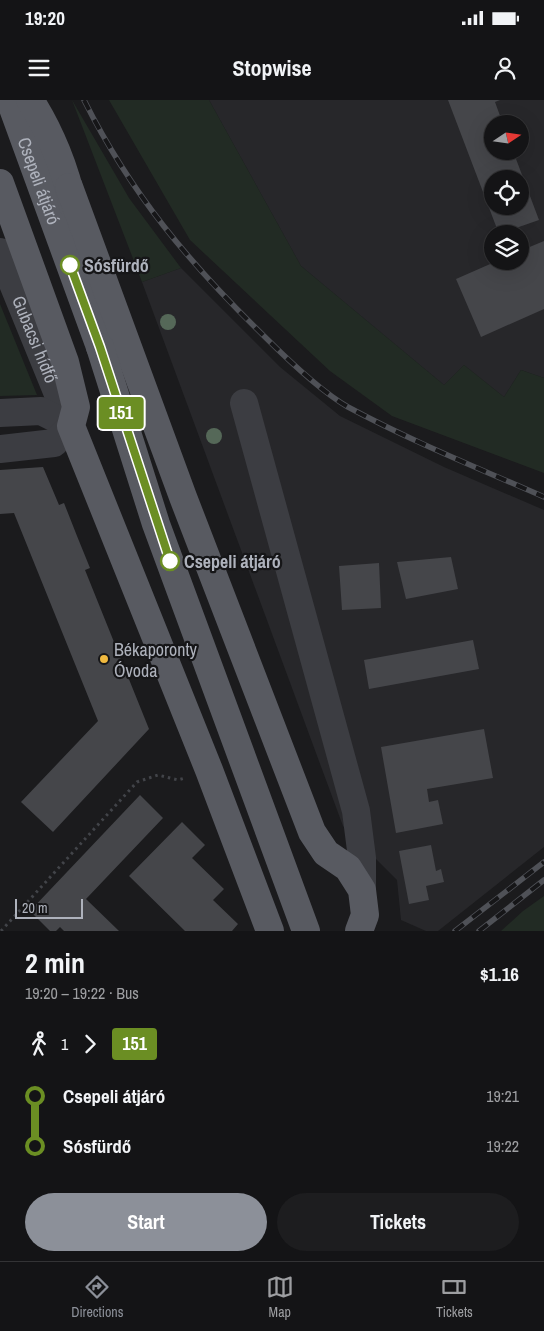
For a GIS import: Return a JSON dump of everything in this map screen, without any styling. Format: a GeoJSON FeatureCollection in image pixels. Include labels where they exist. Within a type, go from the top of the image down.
{"type":"FeatureCollection","features":[{"type":"Feature","properties":{"kind":"main road","name":"Csepeli átjáró"},"geometry":{"type":"LineString","coordinates":[[10,100],[100,347],[156,524],[306,931]]}},
{"type":"Feature","properties":{"kind":"main road","name":"Csepeli átjáró"},"geometry":{"type":"LineString","coordinates":[[30,100],[40,115],[69,187],[100,347]]}},
{"type":"Feature","properties":{"kind":"main road"},"geometry":{"type":"LineString","coordinates":[[0,183],[65,362],[76,407],[71,426],[270,931]]}},
{"type":"Feature","properties":{"kind":"main road"},"geometry":{"type":"LineString","coordinates":[[69,187],[182,497],[312,832],[326,853],[348,868],[362,890],[365,915],[359,931]]}},
{"type":"Feature","properties":{"kind":"street","name":"Gubacsi hídfő"},"geometry":{"type":"LineString","coordinates":[[0,252],[71,426]]}},
{"type":"Feature","properties":{"kind":"street"},"geometry":{"type":"LineString","coordinates":[[244,403],[356,811],[362,858],[362,890]]}},
{"type":"Feature","properties":{"kind":"street"},"geometry":{"type":"LineString","coordinates":[[41,411],[71,426],[54,443],[3,449],[2,413],[41,411]]}},
{"type":"Feature","properties":{"kind":"path"},"geometry":{"type":"LineString","coordinates":[[1,931],[137,782],[158,775],[178,780],[208,770]]}},
{"type":"Feature","properties":{"kind":"shaded area"},"geometry":{"type":"Polygon","coordinates":[[[72,100],[129,198],[181,268],[142,282],[72,100]]]}},
{"type":"Feature","properties":{"kind":"shaded area"},"geometry":{"type":"Polygon","coordinates":[[[109,100],[209,100],[301,266],[444,385],[464,365],[504,397],[521,370],[544,378],[544,473],[392,416],[330,371],[190,240],[109,100]]]}},
{"type":"Feature","properties":{"kind":"shaded area"},"geometry":{"type":"Polygon","coordinates":[[[209,100],[544,100],[544,378],[521,370],[504,397],[464,365],[444,385],[301,266],[209,100]]]}},
{"type":"Feature","properties":{"kind":"shaded area"},"geometry":{"type":"Polygon","coordinates":[[[181,268],[280,367],[340,416],[444,467],[544,510],[544,847],[438,931],[426,931],[401,920],[397,880],[343,826],[142,282],[181,268]]]}},
{"type":"Feature","properties":{"kind":"shaded area"},"geometry":{"type":"Polygon","coordinates":[[[0,304],[37,395],[0,396],[0,304]]]}},
{"type":"Feature","properties":{"kind":"shaded area"},"geometry":{"type":"Polygon","coordinates":[[[544,896],[544,931],[501,931],[523,911],[544,896]]]}},
{"type":"Feature","properties":{"kind":"building"},"geometry":{"type":"Polygon","coordinates":[[[448,100],[500,100],[495,102],[500,115],[484,115],[484,160],[516,160],[520,170],[484,170],[484,195],[448,100]]]}},
{"type":"Feature","properties":{"kind":"building"},"geometry":{"type":"Polygon","coordinates":[[[529,193],[539,220],[525,225],[496,225],[492,215],[529,215],[529,193]]]}},
{"type":"Feature","properties":{"kind":"building"},"geometry":{"type":"Polygon","coordinates":[[[544,241],[544,309],[481,337],[456,279],[484,267],[484,270],[529,270],[529,247],[544,241]]]}},
{"type":"Feature","properties":{"kind":"building"},"geometry":{"type":"Polygon","coordinates":[[[43,467],[59,505],[64,503],[90,568],[85,570],[149,729],[53,832],[21,802],[98,721],[14,513],[0,514],[0,470],[43,467]]]}},
{"type":"Feature","properties":{"kind":"building"},"geometry":{"type":"Polygon","coordinates":[[[451,557],[458,589],[406,599],[397,562],[451,557]]]}},
{"type":"Feature","properties":{"kind":"building"},"geometry":{"type":"Polygon","coordinates":[[[379,563],[381,608],[342,610],[339,566],[379,563]]]}},
{"type":"Feature","properties":{"kind":"building"},"geometry":{"type":"Polygon","coordinates":[[[473,640],[479,669],[369,689],[364,660],[473,640]]]}},
{"type":"Feature","properties":{"kind":"building"},"geometry":{"type":"Polygon","coordinates":[[[484,729],[493,778],[427,789],[429,802],[438,800],[443,824],[396,833],[381,747],[484,729]]]}},
{"type":"Feature","properties":{"kind":"building"},"geometry":{"type":"Polygon","coordinates":[[[140,795],[163,818],[86,899],[119,931],[64,931],[60,927],[56,931],[50,931],[30,911],[140,795]]]}},
{"type":"Feature","properties":{"kind":"building"},"geometry":{"type":"Polygon","coordinates":[[[182,822],[205,845],[192,858],[224,889],[213,900],[238,924],[232,931],[185,931],[129,876],[182,822]]]}},
{"type":"Feature","properties":{"kind":"building"},"geometry":{"type":"Polygon","coordinates":[[[431,845],[436,871],[441,869],[444,882],[426,886],[429,900],[409,904],[399,851],[431,845]]]}},
{"type":"Feature","properties":{"kind":"railway"},"geometry":{"type":"LineString","coordinates":[[84,100],[122,166],[164,226],[211,282],[304,374],[348,407],[445,454],[544,497]]}},
{"type":"Feature","properties":{"kind":"railway"},"geometry":{"type":"LineString","coordinates":[[455,931],[544,862]]}},
{"type":"Feature","properties":{"kind":"railway"},"geometry":{"type":"LineString","coordinates":[[479,931],[544,880]]}},
{"type":"Feature","properties":{"kind":"bus line","name":"151"},"geometry":{"type":"LineString","coordinates":[[70,265],[100,347],[156,524],[170,561]]}},
{"type":"Feature","properties":{"kind":"place","name":"Sósfürdő"},"geometry":{"type":"Point","coordinates":[70,265]}},
{"type":"Feature","properties":{"kind":"place","name":"Csepeli átjáró"},"geometry":{"type":"Point","coordinates":[170,561]}},
{"type":"Feature","properties":{"kind":"place","name":"Békaporonty Óvoda"},"geometry":{"type":"Point","coordinates":[104,659]}}]}
